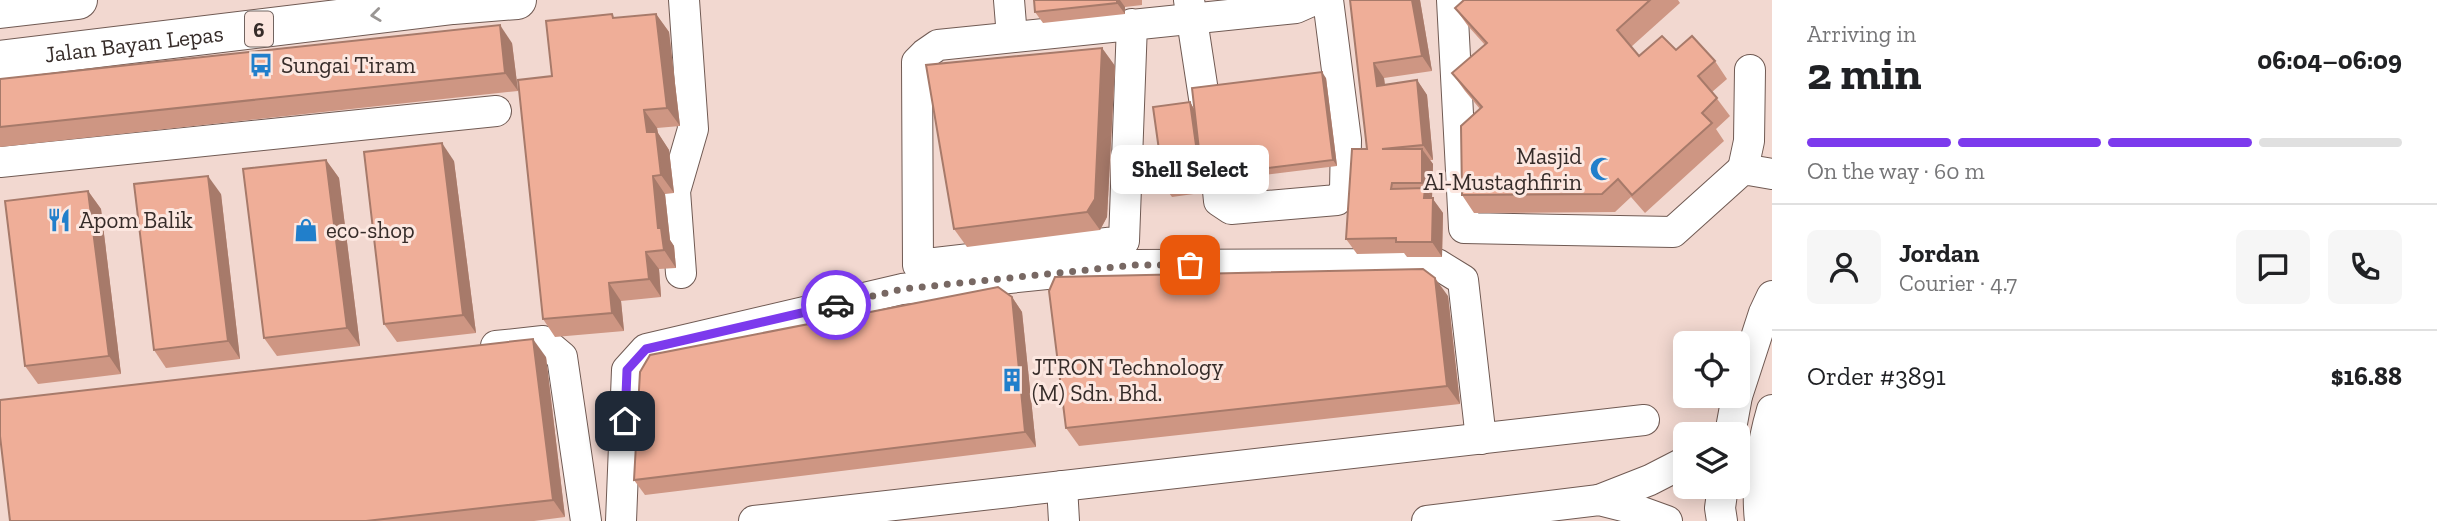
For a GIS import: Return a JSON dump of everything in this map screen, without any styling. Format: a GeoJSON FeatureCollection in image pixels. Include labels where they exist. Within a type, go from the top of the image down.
{"type":"FeatureCollection","features":[{"type":"Feature","properties":{"kind":"highway"},"geometry":{"type":"LineString","coordinates":[[0,9],[78,0]]}},
{"type":"Feature","properties":{"kind":"highway","name":"Jalan Bayan Lepas"},"geometry":{"type":"LineString","coordinates":[[0,60],[517,0]]}},
{"type":"Feature","properties":{"kind":"street"},"geometry":{"type":"LineString","coordinates":[[681,273],[676,191],[694,129],[684,0]]}},
{"type":"Feature","properties":{"kind":"street"},"geometry":{"type":"LineString","coordinates":[[1009,0],[1012,37]]}},
{"type":"Feature","properties":{"kind":"street"},"geometry":{"type":"LineString","coordinates":[[1132,24],[1124,241],[918,265],[917,62],[925,54],[938,46],[1132,24],[1189,9],[1296,8],[1314,0]]}},
{"type":"Feature","properties":{"kind":"street"},"geometry":{"type":"LineString","coordinates":[[1216,170],[1219,201],[1231,209],[1336,200],[1345,190],[1346,140],[1328,0]]}},
{"type":"Feature","properties":{"kind":"street"},"geometry":{"type":"LineString","coordinates":[[1452,0],[1464,228],[1673,232],[1758,171],[1749,141],[1750,70]]}},
{"type":"Feature","properties":{"kind":"street"},"geometry":{"type":"LineString","coordinates":[[1189,9],[1206,111]]}},
{"type":"Feature","properties":{"kind":"street"},"geometry":{"type":"LineString","coordinates":[[0,162],[496,111]]}},
{"type":"Feature","properties":{"kind":"street"},"geometry":{"type":"LineString","coordinates":[[621,521],[627,370],[646,349],[902,289],[1135,265],[1437,264],[1463,280],[1481,439]]}},
{"type":"Feature","properties":{"kind":"street"},"geometry":{"type":"LineString","coordinates":[[1750,355],[1772,296]]}},
{"type":"Feature","properties":{"kind":"street"},"geometry":{"type":"LineString","coordinates":[[475,349],[543,341],[562,357],[586,521]]}},
{"type":"Feature","properties":{"kind":"street"},"geometry":{"type":"LineString","coordinates":[[1760,521],[1766,481],[1764,443],[1772,410]]}},
{"type":"Feature","properties":{"kind":"street"},"geometry":{"type":"LineString","coordinates":[[754,521],[1644,420]]}},
{"type":"Feature","properties":{"kind":"street"},"geometry":{"type":"LineString","coordinates":[[1427,521],[1599,500],[1673,469]]}},
{"type":"Feature","properties":{"kind":"street"},"geometry":{"type":"LineString","coordinates":[[1062,486],[1064,521]]}},
{"type":"Feature","properties":{"kind":"street"},"geometry":{"type":"LineString","coordinates":[[1721,499],[1722,521]]}},
{"type":"Feature","properties":{"kind":"street"},"geometry":{"type":"LineString","coordinates":[[1599,500],[1667,521]]}},
{"type":"Feature","properties":{"kind":"building"},"geometry":{"type":"Polygon","coordinates":[[[1034,0],[1117,0],[1117,3],[1035,12],[1034,0]]]}},
{"type":"Feature","properties":{"kind":"building"},"geometry":{"type":"Polygon","coordinates":[[[1350,0],[1412,0],[1422,56],[1374,63],[1377,86],[1417,80],[1423,145],[1382,149],[1422,149],[1422,183],[1392,183],[1391,189],[1425,188],[1424,198],[1433,198],[1432,242],[1396,242],[1396,238],[1346,239],[1352,149],[1367,149],[1350,0]]]}},
{"type":"Feature","properties":{"kind":"building"},"geometry":{"type":"Polygon","coordinates":[[[1464,0],[1650,0],[1617,30],[1639,56],[1662,36],[1676,50],[1692,36],[1715,61],[1698,76],[1717,98],[1702,113],[1712,123],[1632,195],[1618,179],[1602,194],[1462,195],[1461,126],[1482,107],[1452,73],[1487,43],[1455,8],[1464,0]]]}},
{"type":"Feature","properties":{"kind":"building"},"geometry":{"type":"Polygon","coordinates":[[[612,14],[613,18],[656,14],[667,108],[644,110],[647,132],[656,132],[661,175],[653,176],[658,228],[661,228],[664,250],[646,252],[649,279],[609,283],[612,313],[543,319],[518,80],[552,76],[546,21],[612,14]]]}},
{"type":"Feature","properties":{"kind":"building"},"geometry":{"type":"Polygon","coordinates":[[[500,25],[505,73],[0,127],[0,79],[500,25]]]}},
{"type":"Feature","properties":{"kind":"building"},"geometry":{"type":"Polygon","coordinates":[[[1102,48],[1095,199],[1087,212],[954,229],[926,65],[1102,48]]]}},
{"type":"Feature","properties":{"kind":"building"},"geometry":{"type":"Polygon","coordinates":[[[1322,72],[1333,160],[1202,176],[1192,88],[1322,72]]]}},
{"type":"Feature","properties":{"kind":"building"},"geometry":{"type":"Polygon","coordinates":[[[1190,102],[1201,181],[1164,186],[1153,107],[1190,102]]]}},
{"type":"Feature","properties":{"kind":"building"},"geometry":{"type":"Polygon","coordinates":[[[442,143],[463,315],[384,324],[364,152],[442,143]]]}},
{"type":"Feature","properties":{"kind":"building"},"geometry":{"type":"Polygon","coordinates":[[[326,160],[347,328],[264,338],[243,169],[326,160]]]}},
{"type":"Feature","properties":{"kind":"building"},"geometry":{"type":"Polygon","coordinates":[[[208,176],[228,341],[154,350],[134,184],[208,176]]]}},
{"type":"Feature","properties":{"kind":"building"},"geometry":{"type":"Polygon","coordinates":[[[88,191],[109,356],[25,366],[5,201],[88,191]]]}},
{"type":"Feature","properties":{"kind":"building"},"geometry":{"type":"Polygon","coordinates":[[[1423,269],[1435,278],[1447,386],[1066,428],[1049,291],[1055,277],[1423,269]]]}},
{"type":"Feature","properties":{"kind":"building"},"geometry":{"type":"Polygon","coordinates":[[[998,287],[1012,297],[1025,432],[634,480],[640,372],[650,355],[998,287]]]}},
{"type":"Feature","properties":{"kind":"building"},"geometry":{"type":"Polygon","coordinates":[[[533,339],[553,500],[366,521],[10,521],[0,436],[0,400],[533,339]]]}},
{"type":"Feature","properties":{"kind":"way so far"},"geometry":{"type":"LineString","coordinates":[[836,305],[902,289],[1135,265],[1190,265]]}},
{"type":"Feature","properties":{"kind":"place","name":"Sungai Tiram"},"geometry":{"type":"Point","coordinates":[261,65]}},
{"type":"Feature","properties":{"kind":"place","name":"Masjid Al-Mustaghfirin"},"geometry":{"type":"Point","coordinates":[1602,169]}},
{"type":"Feature","properties":{"kind":"place","name":"Apom Balik"},"geometry":{"type":"Point","coordinates":[59,220]}},
{"type":"Feature","properties":{"kind":"place","name":"eco-shop"},"geometry":{"type":"Point","coordinates":[306,230]}},
{"type":"Feature","properties":{"kind":"place","name":"Shell Select"},"geometry":{"type":"Point","coordinates":[1190,265]}},
{"type":"Feature","properties":{"kind":"place","name":"JTRON Technology (M) Sdn. Bhd."},"geometry":{"type":"Point","coordinates":[1012,380]}},
{"type":"Feature","properties":{"kind":"route"},"geometry":{"type":"LineString","coordinates":[[625,421],[627,370],[646,349],[836,305]]}}]}
